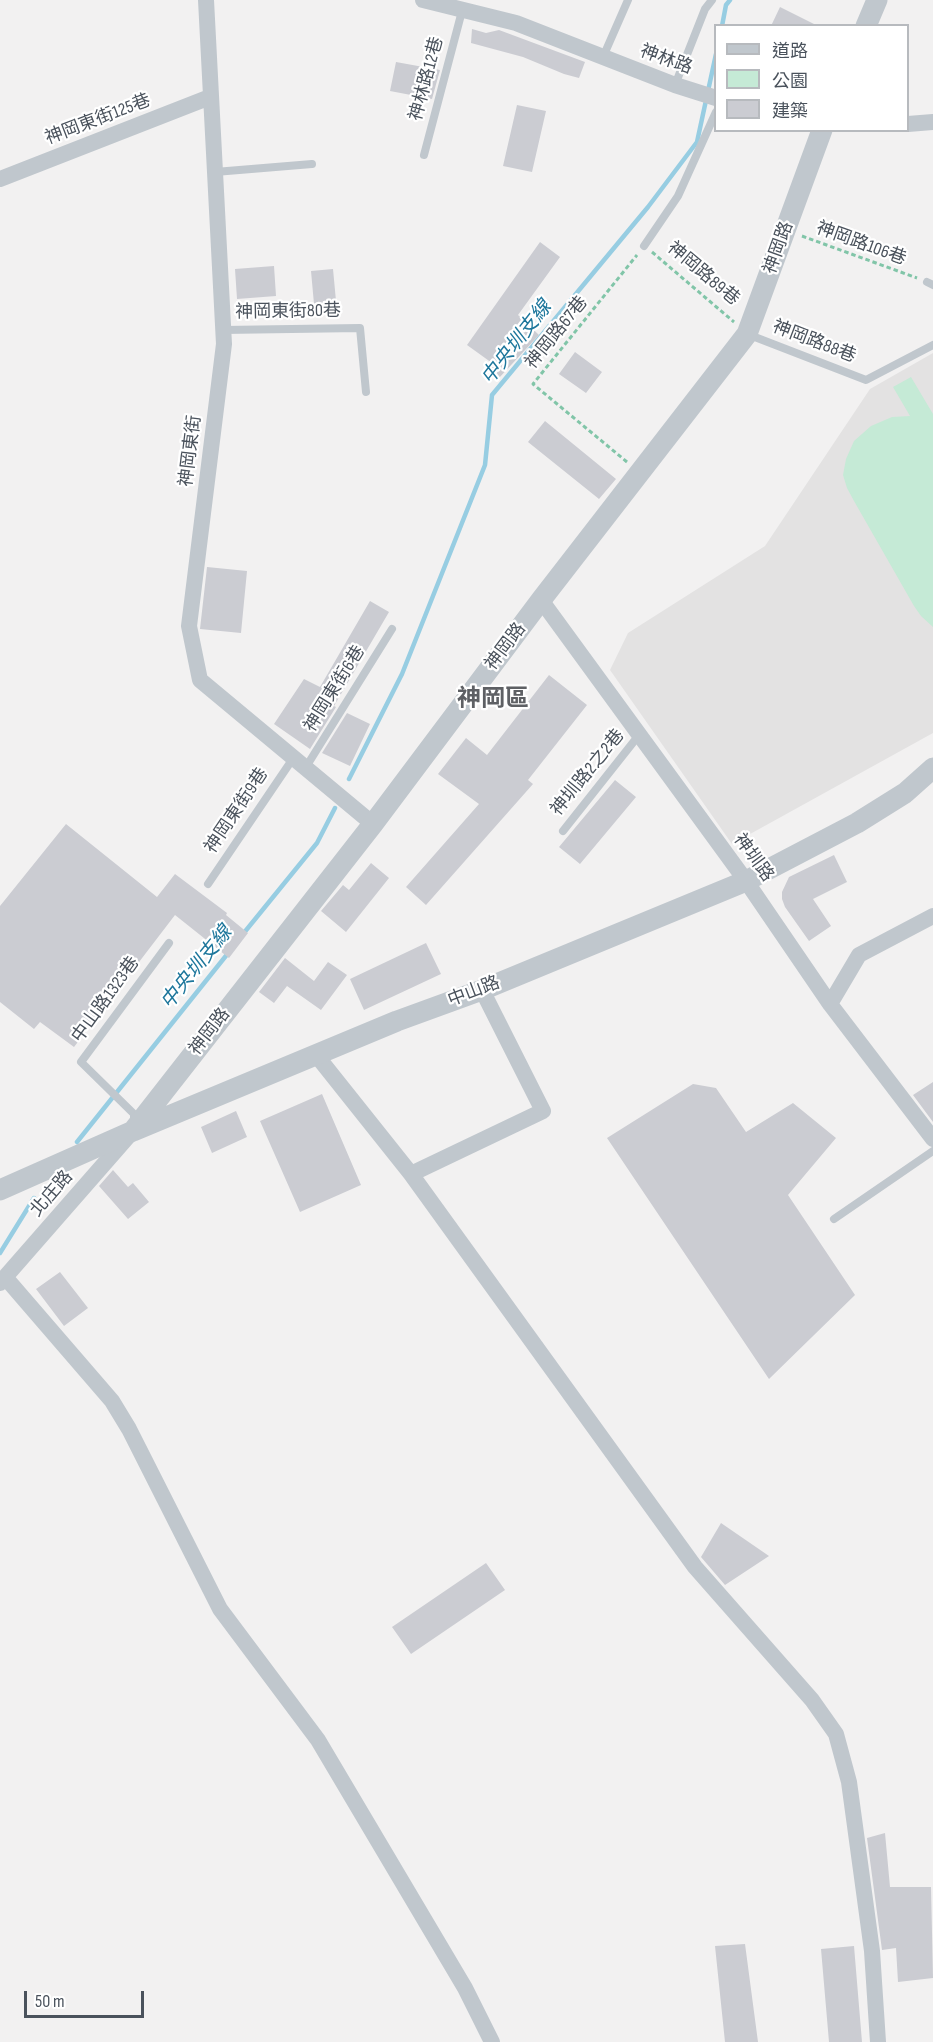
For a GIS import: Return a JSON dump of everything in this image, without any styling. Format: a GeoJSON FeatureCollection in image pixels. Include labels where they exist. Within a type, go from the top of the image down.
{"type":"FeatureCollection","features":[{"type":"Feature","properties":{"kind":"street","name":"神岡東街"},"geometry":{"type":"LineString","coordinates":[[206,0],[223,330],[222,356],[189,626],[200,680],[373,824]]}},
{"type":"Feature","properties":{"kind":"street","name":"神林路"},"geometry":{"type":"LineString","coordinates":[[423,0],[516,23],[711,100]]}},
{"type":"Feature","properties":{"kind":"street"},"geometry":{"type":"LineString","coordinates":[[867,24],[877,0]]}},
{"type":"Feature","properties":{"kind":"street","name":"神岡東街125巷"},"geometry":{"type":"LineString","coordinates":[[0,179],[210,97]]}},
{"type":"Feature","properties":{"kind":"street"},"geometry":{"type":"LineString","coordinates":[[909,124],[933,122]]}},
{"type":"Feature","properties":{"kind":"street","name":"神岡路"},"geometry":{"type":"LineString","coordinates":[[133,1131],[373,824],[541,600],[747,334],[821,132]]}},
{"type":"Feature","properties":{"kind":"street","name":"神圳路"},"geometry":{"type":"LineString","coordinates":[[541,600],[746,881],[830,1004],[933,1139]]}},
{"type":"Feature","properties":{"kind":"street","name":"中山路"},"geometry":{"type":"LineString","coordinates":[[0,1190],[133,1131],[398,1021],[482,990],[746,881],[857,823],[905,793],[933,768]]}},
{"type":"Feature","properties":{"kind":"street"},"geometry":{"type":"LineString","coordinates":[[830,1004],[859,955],[933,916]]}},
{"type":"Feature","properties":{"kind":"street"},"geometry":{"type":"LineString","coordinates":[[411,1174],[543,1111],[482,990]]}},
{"type":"Feature","properties":{"kind":"street"},"geometry":{"type":"LineString","coordinates":[[317,1056],[411,1174],[695,1567],[812,1700],[836,1734],[849,1782],[872,1951],[878,2042]]}},
{"type":"Feature","properties":{"kind":"street","name":"北庄路"},"geometry":{"type":"LineString","coordinates":[[3,1280],[133,1131]]}},
{"type":"Feature","properties":{"kind":"street"},"geometry":{"type":"LineString","coordinates":[[3,1280],[112,1401],[129,1429],[220,1609],[318,1740],[465,1989],[492,2042]]}},
{"type":"Feature","properties":{"kind":"lane"},"geometry":{"type":"LineString","coordinates":[[603,57],[628,0]]}},
{"type":"Feature","properties":{"kind":"lane"},"geometry":{"type":"LineString","coordinates":[[675,85],[705,9],[712,0]]}},
{"type":"Feature","properties":{"kind":"lane","name":"神林路12巷"},"geometry":{"type":"LineString","coordinates":[[424,155],[462,11]]}},
{"type":"Feature","properties":{"kind":"lane","name":"神岡路89巷"},"geometry":{"type":"LineString","coordinates":[[644,246],[678,196],[711,100]]}},
{"type":"Feature","properties":{"kind":"lane"},"geometry":{"type":"LineString","coordinates":[[215,172],[312,164]]}},
{"type":"Feature","properties":{"kind":"lane","name":"神岡東街80巷"},"geometry":{"type":"LineString","coordinates":[[223,330],[360,328],[366,392]]}},
{"type":"Feature","properties":{"kind":"lane","name":"神岡路88巷"},"geometry":{"type":"LineString","coordinates":[[747,334],[867,380],[933,345]]}},
{"type":"Feature","properties":{"kind":"lane","name":"神岡東街6巷"},"geometry":{"type":"LineString","coordinates":[[300,762],[392,628]]}},
{"type":"Feature","properties":{"kind":"lane","name":"神圳路2之2巷"},"geometry":{"type":"LineString","coordinates":[[563,831],[639,735]]}},
{"type":"Feature","properties":{"kind":"lane","name":"神岡東街9巷"},"geometry":{"type":"LineString","coordinates":[[208,884],[300,762]]}},
{"type":"Feature","properties":{"kind":"lane","name":"中山路1323巷"},"geometry":{"type":"LineString","coordinates":[[133,1131],[134,1114],[81,1062],[169,943]]}},
{"type":"Feature","properties":{"kind":"lane"},"geometry":{"type":"LineString","coordinates":[[834,1219],[933,1152]]}},
{"type":"Feature","properties":{"kind":"path","name":"神岡路106巷"},"geometry":{"type":"LineString","coordinates":[[786,231],[930,283]]}},
{"type":"Feature","properties":{"kind":"path","name":"神岡路89巷"},"geometry":{"type":"LineString","coordinates":[[644,246],[747,334]]}},
{"type":"Feature","properties":{"kind":"path","name":"神岡路67巷"},"geometry":{"type":"LineString","coordinates":[[639,473],[533,384],[644,246]]}},
{"type":"Feature","properties":{"kind":"shaded area"},"geometry":{"type":"Polygon","coordinates":[[[933,353],[933,733],[732,844],[610,670],[628,633],[765,546],[870,389],[933,353]]]}},
{"type":"Feature","properties":{"kind":"green space"},"geometry":{"type":"Polygon","coordinates":[[[911,377],[933,414],[933,627],[914,606],[854,501],[843,475],[846,459],[854,441],[871,426],[892,417],[910,416],[893,387],[911,377]]]}},
{"type":"Feature","properties":{"kind":"building"},"geometry":{"type":"Polygon","coordinates":[[[780,7],[814,24],[772,24],[780,7]]]}},
{"type":"Feature","properties":{"kind":"building"},"geometry":{"type":"Polygon","coordinates":[[[472,29],[486,33],[499,30],[585,62],[579,78],[564,74],[523,57],[471,43],[472,29]]]}},
{"type":"Feature","properties":{"kind":"building"},"geometry":{"type":"Polygon","coordinates":[[[396,62],[440,70],[432,99],[390,91],[396,62]]]}},
{"type":"Feature","properties":{"kind":"building"},"geometry":{"type":"Polygon","coordinates":[[[517,105],[546,111],[532,172],[503,166],[517,105]]]}},
{"type":"Feature","properties":{"kind":"building"},"geometry":{"type":"Polygon","coordinates":[[[540,242],[560,257],[518,315],[539,335],[499,378],[488,367],[492,363],[467,345],[540,242]]]}},
{"type":"Feature","properties":{"kind":"building"},"geometry":{"type":"Polygon","coordinates":[[[274,266],[276,296],[237,299],[235,269],[274,266]]]}},
{"type":"Feature","properties":{"kind":"building"},"geometry":{"type":"Polygon","coordinates":[[[333,269],[336,301],[314,304],[311,271],[333,269]]]}},
{"type":"Feature","properties":{"kind":"building"},"geometry":{"type":"Polygon","coordinates":[[[575,352],[602,372],[586,393],[559,374],[575,352]]]}},
{"type":"Feature","properties":{"kind":"building"},"geometry":{"type":"Polygon","coordinates":[[[545,421],[616,479],[599,499],[528,442],[545,421]]]}},
{"type":"Feature","properties":{"kind":"building"},"geometry":{"type":"Polygon","coordinates":[[[207,567],[247,571],[241,633],[200,629],[207,567]]]}},
{"type":"Feature","properties":{"kind":"building"},"geometry":{"type":"Polygon","coordinates":[[[370,601],[389,612],[310,749],[274,724],[304,679],[320,687],[370,601]]]}},
{"type":"Feature","properties":{"kind":"building"},"geometry":{"type":"Polygon","coordinates":[[[549,675],[587,705],[528,780],[533,784],[426,905],[406,887],[479,804],[438,774],[466,738],[487,755],[549,675]]]}},
{"type":"Feature","properties":{"kind":"building"},"geometry":{"type":"Polygon","coordinates":[[[347,713],[370,724],[350,766],[322,753],[347,713]]]}},
{"type":"Feature","properties":{"kind":"building"},"geometry":{"type":"Polygon","coordinates":[[[615,780],[636,797],[580,864],[559,847],[615,780]]]}},
{"type":"Feature","properties":{"kind":"building"},"geometry":{"type":"Polygon","coordinates":[[[66,824],[157,897],[175,874],[227,913],[226,915],[248,933],[229,958],[175,915],[74,1047],[40,1022],[34,1029],[0,1002],[0,906],[66,824]]]}},
{"type":"Feature","properties":{"kind":"building"},"geometry":{"type":"Polygon","coordinates":[[[834,855],[847,882],[813,899],[831,926],[809,941],[785,907],[782,892],[789,877],[834,855]]]}},
{"type":"Feature","properties":{"kind":"building"},"geometry":{"type":"Polygon","coordinates":[[[371,863],[389,878],[346,932],[321,911],[343,885],[349,890],[371,863]]]}},
{"type":"Feature","properties":{"kind":"building"},"geometry":{"type":"Polygon","coordinates":[[[426,943],[441,974],[364,1010],[350,979],[426,943]]]}},
{"type":"Feature","properties":{"kind":"building"},"geometry":{"type":"Polygon","coordinates":[[[285,958],[314,981],[328,962],[347,975],[321,1010],[287,986],[274,1003],[259,992],[285,958]]]}},
{"type":"Feature","properties":{"kind":"building"},"geometry":{"type":"Polygon","coordinates":[[[933,1082],[933,1122],[913,1095],[933,1082]]]}},
{"type":"Feature","properties":{"kind":"building"},"geometry":{"type":"Polygon","coordinates":[[[693,1084],[716,1088],[746,1132],[793,1103],[836,1138],[788,1195],[855,1295],[769,1379],[607,1138],[693,1084]]]}},
{"type":"Feature","properties":{"kind":"building"},"geometry":{"type":"Polygon","coordinates":[[[322,1094],[361,1185],[300,1212],[260,1121],[322,1094]]]}},
{"type":"Feature","properties":{"kind":"building"},"geometry":{"type":"Polygon","coordinates":[[[236,1111],[247,1137],[212,1153],[201,1127],[236,1111]]]}},
{"type":"Feature","properties":{"kind":"building"},"geometry":{"type":"Polygon","coordinates":[[[113,1170],[128,1187],[133,1183],[149,1202],[128,1219],[99,1186],[113,1170]]]}},
{"type":"Feature","properties":{"kind":"building"},"geometry":{"type":"Polygon","coordinates":[[[60,1272],[88,1308],[64,1326],[36,1289],[60,1272]]]}},
{"type":"Feature","properties":{"kind":"building"},"geometry":{"type":"Polygon","coordinates":[[[721,1523],[769,1556],[725,1585],[701,1557],[721,1523]]]}},
{"type":"Feature","properties":{"kind":"building"},"geometry":{"type":"Polygon","coordinates":[[[486,1563],[505,1590],[411,1654],[392,1627],[486,1563]]]}},
{"type":"Feature","properties":{"kind":"building"},"geometry":{"type":"Polygon","coordinates":[[[885,1833],[890,1887],[931,1887],[933,1978],[898,1982],[896,1948],[882,1950],[867,1838],[885,1833]]]}},
{"type":"Feature","properties":{"kind":"building"},"geometry":{"type":"Polygon","coordinates":[[[745,1944],[758,2042],[725,2042],[715,1946],[745,1944]]]}},
{"type":"Feature","properties":{"kind":"building"},"geometry":{"type":"Polygon","coordinates":[[[854,1946],[862,2042],[829,2042],[821,1949],[854,1946]]]}},
{"type":"Feature","properties":{"kind":"waterway","name":"中央圳支線"},"geometry":{"type":"LineString","coordinates":[[722,24],[726,5],[730,0]]}},
{"type":"Feature","properties":{"kind":"waterway","name":"中央圳支線"},"geometry":{"type":"LineString","coordinates":[[349,779],[402,674],[485,465],[492,395],[648,207],[697,142],[714,63]]}},
{"type":"Feature","properties":{"kind":"waterway","name":"中央圳支線"},"geometry":{"type":"LineString","coordinates":[[243,934],[317,843],[335,808]]}},
{"type":"Feature","properties":{"kind":"waterway","name":"中央圳支線"},"geometry":{"type":"LineString","coordinates":[[77,1142],[229,952]]}},
{"type":"Feature","properties":{"kind":"waterway","name":"中央圳支線"},"geometry":{"type":"LineString","coordinates":[[0,1253],[34,1198]]}},
{"type":"Feature","properties":{"kind":"district","name":"神岡區"},"geometry":{"type":"Point","coordinates":[493,700]}}]}
